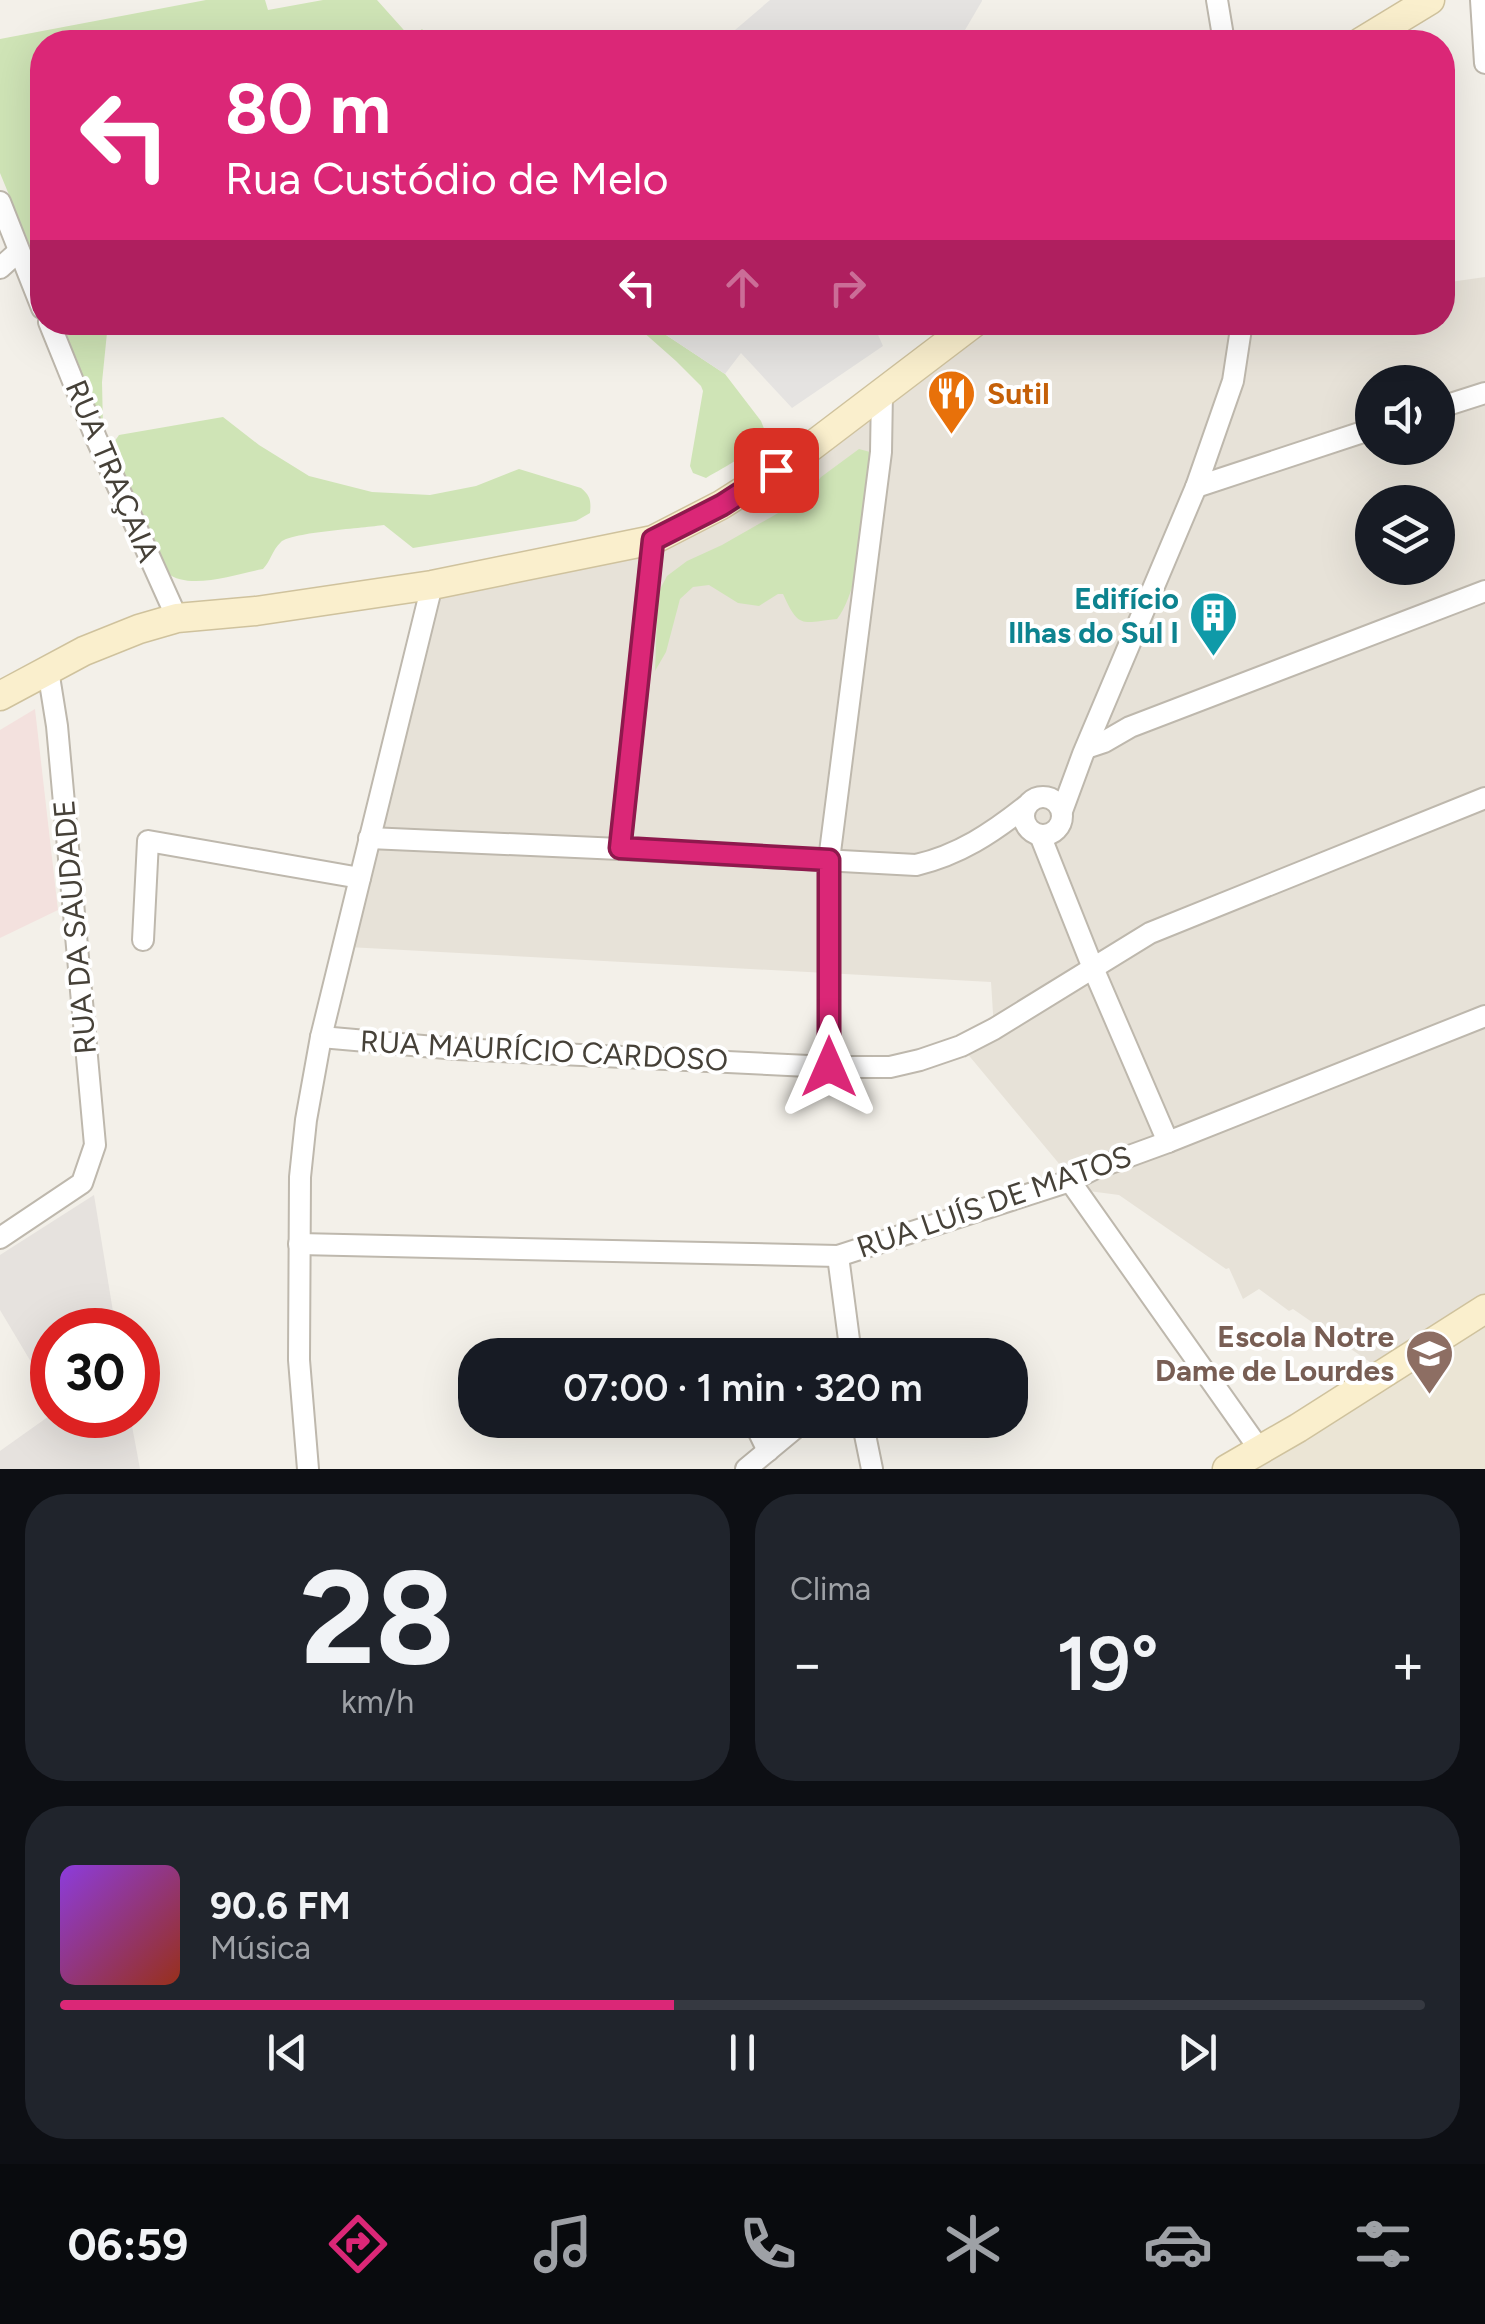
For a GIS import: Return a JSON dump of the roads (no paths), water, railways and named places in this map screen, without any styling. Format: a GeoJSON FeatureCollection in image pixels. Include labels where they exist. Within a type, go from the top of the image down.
{"type":"FeatureCollection","features":[{"type":"Feature","properties":{"kind":"street"},"geometry":{"type":"LineString","coordinates":[[1217,0],[1222,30]]}},
{"type":"Feature","properties":{"kind":"street"},"geometry":{"type":"LineString","coordinates":[[1381,30],[1430,0]]}},
{"type":"Feature","properties":{"kind":"street"},"geometry":{"type":"LineString","coordinates":[[1481,0],[1485,63]]}},
{"type":"Feature","properties":{"kind":"street"},"geometry":{"type":"LineString","coordinates":[[0,202],[30,278]]}},
{"type":"Feature","properties":{"kind":"street"},"geometry":{"type":"LineString","coordinates":[[0,268],[19,251]]}},
{"type":"Feature","properties":{"kind":"street","name":"RUA TRAÇAIA"},"geometry":{"type":"LineString","coordinates":[[53,335],[177,618]]}},
{"type":"Feature","properties":{"kind":"street"},"geometry":{"type":"LineString","coordinates":[[0,696],[84,651],[177,618],[432,585],[653,540],[722,505],[804,452],[957,335]]}},
{"type":"Feature","properties":{"kind":"street"},"geometry":{"type":"LineString","coordinates":[[370,838],[916,865],[941,859],[988,836],[1042,817],[1085,751],[1196,486],[1233,381],[1240,335]]}},
{"type":"Feature","properties":{"kind":"street"},"geometry":{"type":"LineString","coordinates":[[829,1067],[829,860],[881,452],[882,391]]}},
{"type":"Feature","properties":{"kind":"street"},"geometry":{"type":"LineString","coordinates":[[1455,403],[1485,393]]}},
{"type":"Feature","properties":{"kind":"street"},"geometry":{"type":"LineString","coordinates":[[1196,486],[1355,435]]}},
{"type":"Feature","properties":{"kind":"street"},"geometry":{"type":"LineString","coordinates":[[620,848],[653,540]]}},
{"type":"Feature","properties":{"kind":"street"},"geometry":{"type":"LineString","coordinates":[[308,1469],[300,1360],[299,1244],[306,1120],[322,1037],[432,585]]}},
{"type":"Feature","properties":{"kind":"street"},"geometry":{"type":"LineString","coordinates":[[1085,751],[1130,727],[1485,591]]}},
{"type":"Feature","properties":{"kind":"street","name":"RUA DA SAUDADE"},"geometry":{"type":"LineString","coordinates":[[0,1238],[82,1182],[95,1144],[57,726],[48,670]]}},
{"type":"Feature","properties":{"kind":"street"},"geometry":{"type":"LineString","coordinates":[[1098,718],[1130,727]]}},
{"type":"Feature","properties":{"kind":"street","name":"RUA MAURÍCIO CARDOSO"},"geometry":{"type":"LineString","coordinates":[[322,1037],[457,1049],[829,1067],[890,1066],[920,1060],[994,1029],[1150,933],[1485,798]]}},
{"type":"Feature","properties":{"kind":"street"},"geometry":{"type":"LineString","coordinates":[[1042,817],[1052,866],[1168,1142]]}},
{"type":"Feature","properties":{"kind":"street"},"geometry":{"type":"LineString","coordinates":[[143,940],[148,841],[360,878]]}},
{"type":"Feature","properties":{"kind":"street","name":"RUA LUÍS DE MATOS"},"geometry":{"type":"LineString","coordinates":[[299,1244],[838,1256],[1070,1181],[1485,1016]]}},
{"type":"Feature","properties":{"kind":"street"},"geometry":{"type":"LineString","coordinates":[[1070,1181],[1260,1450]]}},
{"type":"Feature","properties":{"kind":"street"},"geometry":{"type":"LineString","coordinates":[[838,1256],[849,1338]]}},
{"type":"Feature","properties":{"kind":"street"},"geometry":{"type":"LineString","coordinates":[[1228,1469],[1485,1309]]}},
{"type":"Feature","properties":{"kind":"street"},"geometry":{"type":"LineString","coordinates":[[762,1438],[768,1451]]}},
{"type":"Feature","properties":{"kind":"street"},"geometry":{"type":"LineString","coordinates":[[746,1469],[784,1438]]}},
{"type":"Feature","properties":{"kind":"street"},"geometry":{"type":"LineString","coordinates":[[866,1438],[872,1469]]}},
{"type":"Feature","properties":{"kind":"place","name":"Sutil"},"geometry":{"type":"Point","coordinates":[952,436]}},
{"type":"Feature","properties":{"kind":"place","name":"Edifício Ilhas do Sul I"},"geometry":{"type":"Point","coordinates":[1214,658]}},
{"type":"Feature","properties":{"kind":"place","name":"Escola Notre Dame de Lourdes"},"geometry":{"type":"Point","coordinates":[1429,1396]}}]}
